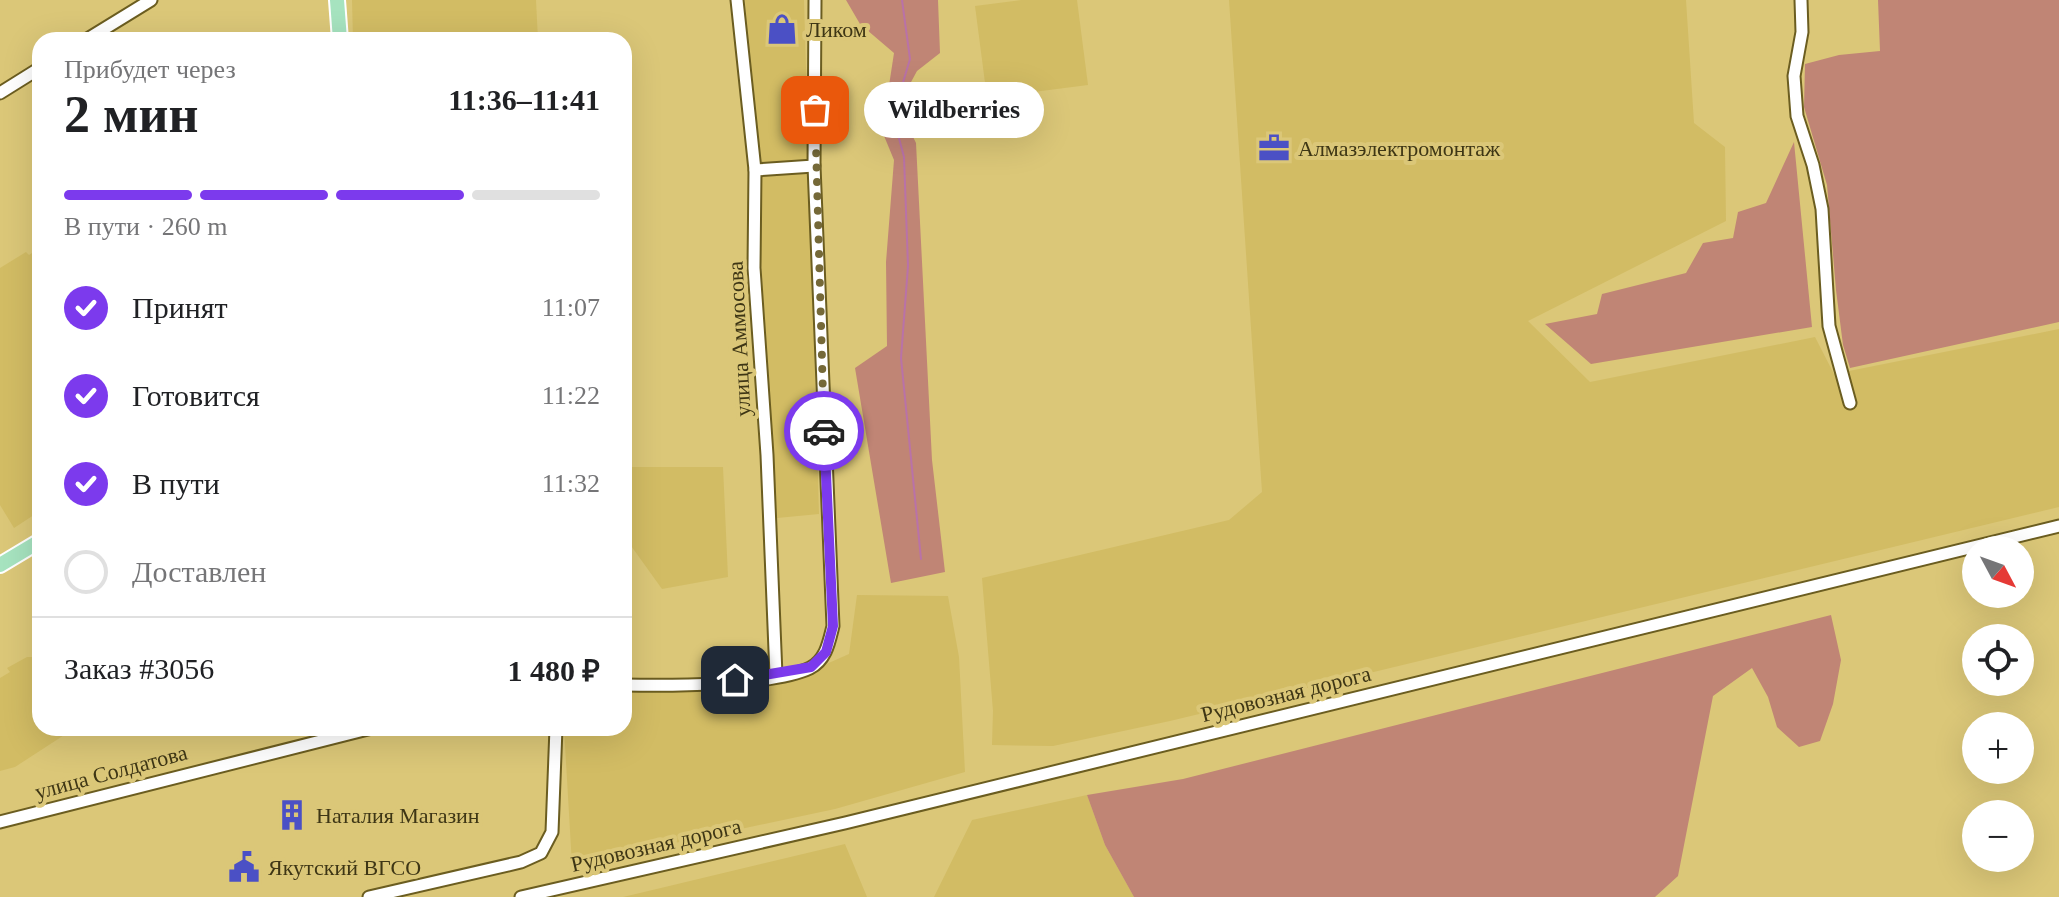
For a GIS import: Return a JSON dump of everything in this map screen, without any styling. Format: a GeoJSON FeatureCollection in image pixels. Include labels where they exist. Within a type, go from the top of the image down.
{"type":"FeatureCollection","features":[{"type":"Feature","properties":{"kind":"main road"},"geometry":{"type":"LineString","coordinates":[[337,0],[339,32]]}},
{"type":"Feature","properties":{"kind":"main road"},"geometry":{"type":"LineString","coordinates":[[0,565],[32,546]]}},
{"type":"Feature","properties":{"kind":"street"},"geometry":{"type":"LineString","coordinates":[[99,32],[151,0]]}},
{"type":"Feature","properties":{"kind":"street","name":"улица Аммосова"},"geometry":{"type":"LineString","coordinates":[[737,0],[755,170],[754,268],[767,455],[776,675]]}},
{"type":"Feature","properties":{"kind":"street"},"geometry":{"type":"LineString","coordinates":[[632,685],[663,687],[776,675],[811,667],[826,652],[833,626],[814,166],[815,0]]}},
{"type":"Feature","properties":{"kind":"street"},"geometry":{"type":"LineString","coordinates":[[1801,0],[1802,32],[1794,76],[1796,104],[1822,209],[1829,326],[1850,403]]}},
{"type":"Feature","properties":{"kind":"street"},"geometry":{"type":"LineString","coordinates":[[0,93],[32,73]]}},
{"type":"Feature","properties":{"kind":"street"},"geometry":{"type":"LineString","coordinates":[[755,170],[814,166]]}},
{"type":"Feature","properties":{"kind":"street","name":"Рудовозная дорога"},"geometry":{"type":"LineString","coordinates":[[521,897],[860,819],[2059,526]]}},
{"type":"Feature","properties":{"kind":"street","name":"улица Солдатова"},"geometry":{"type":"LineString","coordinates":[[0,822],[340,736]]}},
{"type":"Feature","properties":{"kind":"street"},"geometry":{"type":"LineString","coordinates":[[369,897],[521,862],[541,853],[552,832],[556,736]]}},
{"type":"Feature","properties":{"kind":"shaded area"},"geometry":{"type":"Polygon","coordinates":[[[352,0],[536,0],[538,32],[353,32],[352,0]]]}},
{"type":"Feature","properties":{"kind":"shaded area"},"geometry":{"type":"Polygon","coordinates":[[[745,0],[804,0],[819,514],[777,518],[745,0]]]}},
{"type":"Feature","properties":{"kind":"shaded area"},"geometry":{"type":"Polygon","coordinates":[[[846,0],[938,0],[940,53],[917,71],[898,106],[916,143],[932,460],[945,572],[891,583],[855,368],[887,346],[886,262],[894,160],[882,131],[894,53],[860,24],[846,0]]]}},
{"type":"Feature","properties":{"kind":"shaded area"},"geometry":{"type":"Polygon","coordinates":[[[1021,0],[1077,0],[1088,85],[987,98],[975,6],[1021,0]]]}},
{"type":"Feature","properties":{"kind":"shaded area"},"geometry":{"type":"Polygon","coordinates":[[[1229,0],[1686,0],[1694,123],[1725,147],[1726,221],[1528,321],[1590,382],[1815,337],[1834,374],[2059,329],[2059,507],[1170,721],[1053,746],[992,745],[993,711],[982,578],[1229,520],[1262,492],[1229,0]]]}},
{"type":"Feature","properties":{"kind":"shaded area"},"geometry":{"type":"Polygon","coordinates":[[[1878,0],[2059,0],[2059,322],[1850,368],[1843,345],[1836,290],[1827,185],[1804,107],[1805,64],[1839,55],[1880,51],[1878,0]]]}},
{"type":"Feature","properties":{"kind":"shaded area"},"geometry":{"type":"Polygon","coordinates":[[[1794,142],[1812,327],[1591,364],[1545,324],[1597,314],[1602,294],[1686,273],[1703,243],[1733,238],[1738,212],[1766,203],[1794,142]]]}},
{"type":"Feature","properties":{"kind":"shaded area"},"geometry":{"type":"Polygon","coordinates":[[[26,252],[29,255],[32,253],[32,516],[14,528],[0,505],[0,268],[26,252]]]}},
{"type":"Feature","properties":{"kind":"shaded area"},"geometry":{"type":"Polygon","coordinates":[[[632,467],[723,467],[728,577],[662,589],[632,547],[632,467]]]}},
{"type":"Feature","properties":{"kind":"shaded area"},"geometry":{"type":"Polygon","coordinates":[[[857,595],[948,596],[959,657],[965,772],[835,809],[572,865],[564,736],[632,736],[632,688],[806,673],[849,654],[857,595]]]}},
{"type":"Feature","properties":{"kind":"shaded area"},"geometry":{"type":"Polygon","coordinates":[[[1831,615],[1841,660],[1833,704],[1820,741],[1799,747],[1777,727],[1768,697],[1752,668],[1713,696],[1678,876],[1655,897],[1134,897],[1105,845],[1087,795],[1183,779],[1831,615]]]}},
{"type":"Feature","properties":{"kind":"shaded area"},"geometry":{"type":"Polygon","coordinates":[[[32,657],[32,736],[63,736],[15,767],[0,771],[0,678],[10,672],[7,668],[32,657]]]}},
{"type":"Feature","properties":{"kind":"shaded area"},"geometry":{"type":"Polygon","coordinates":[[[1087,795],[1105,845],[1134,897],[934,897],[972,820],[1087,795]]]}},
{"type":"Feature","properties":{"kind":"shaded area"},"geometry":{"type":"Polygon","coordinates":[[[845,844],[867,897],[623,897],[665,887],[845,844]]]}},
{"type":"Feature","properties":{"kind":"waterway"},"geometry":{"type":"LineString","coordinates":[[902,0],[910,59],[893,116],[904,157],[908,266],[901,358],[921,559]]}},
{"type":"Feature","properties":{"kind":"way so far"},"geometry":{"type":"LineString","coordinates":[[815,110],[814,166],[824,431]]}},
{"type":"Feature","properties":{"kind":"place","name":"Ликом"},"geometry":{"type":"Point","coordinates":[782,29]}},
{"type":"Feature","properties":{"kind":"place","name":"Wildberries"},"geometry":{"type":"Point","coordinates":[815,110]}},
{"type":"Feature","properties":{"kind":"place","name":"Алмазэлектромонтаж"},"geometry":{"type":"Point","coordinates":[1274,148]}},
{"type":"Feature","properties":{"kind":"place","name":"Наталия Магазин"},"geometry":{"type":"Point","coordinates":[292,815]}},
{"type":"Feature","properties":{"kind":"place","name":"Якутский ВГСО"},"geometry":{"type":"Point","coordinates":[244,867]}},
{"type":"Feature","properties":{"kind":"route"},"geometry":{"type":"LineString","coordinates":[[735,680],[786,674],[811,667],[826,652],[833,626],[824,431]]}}]}
